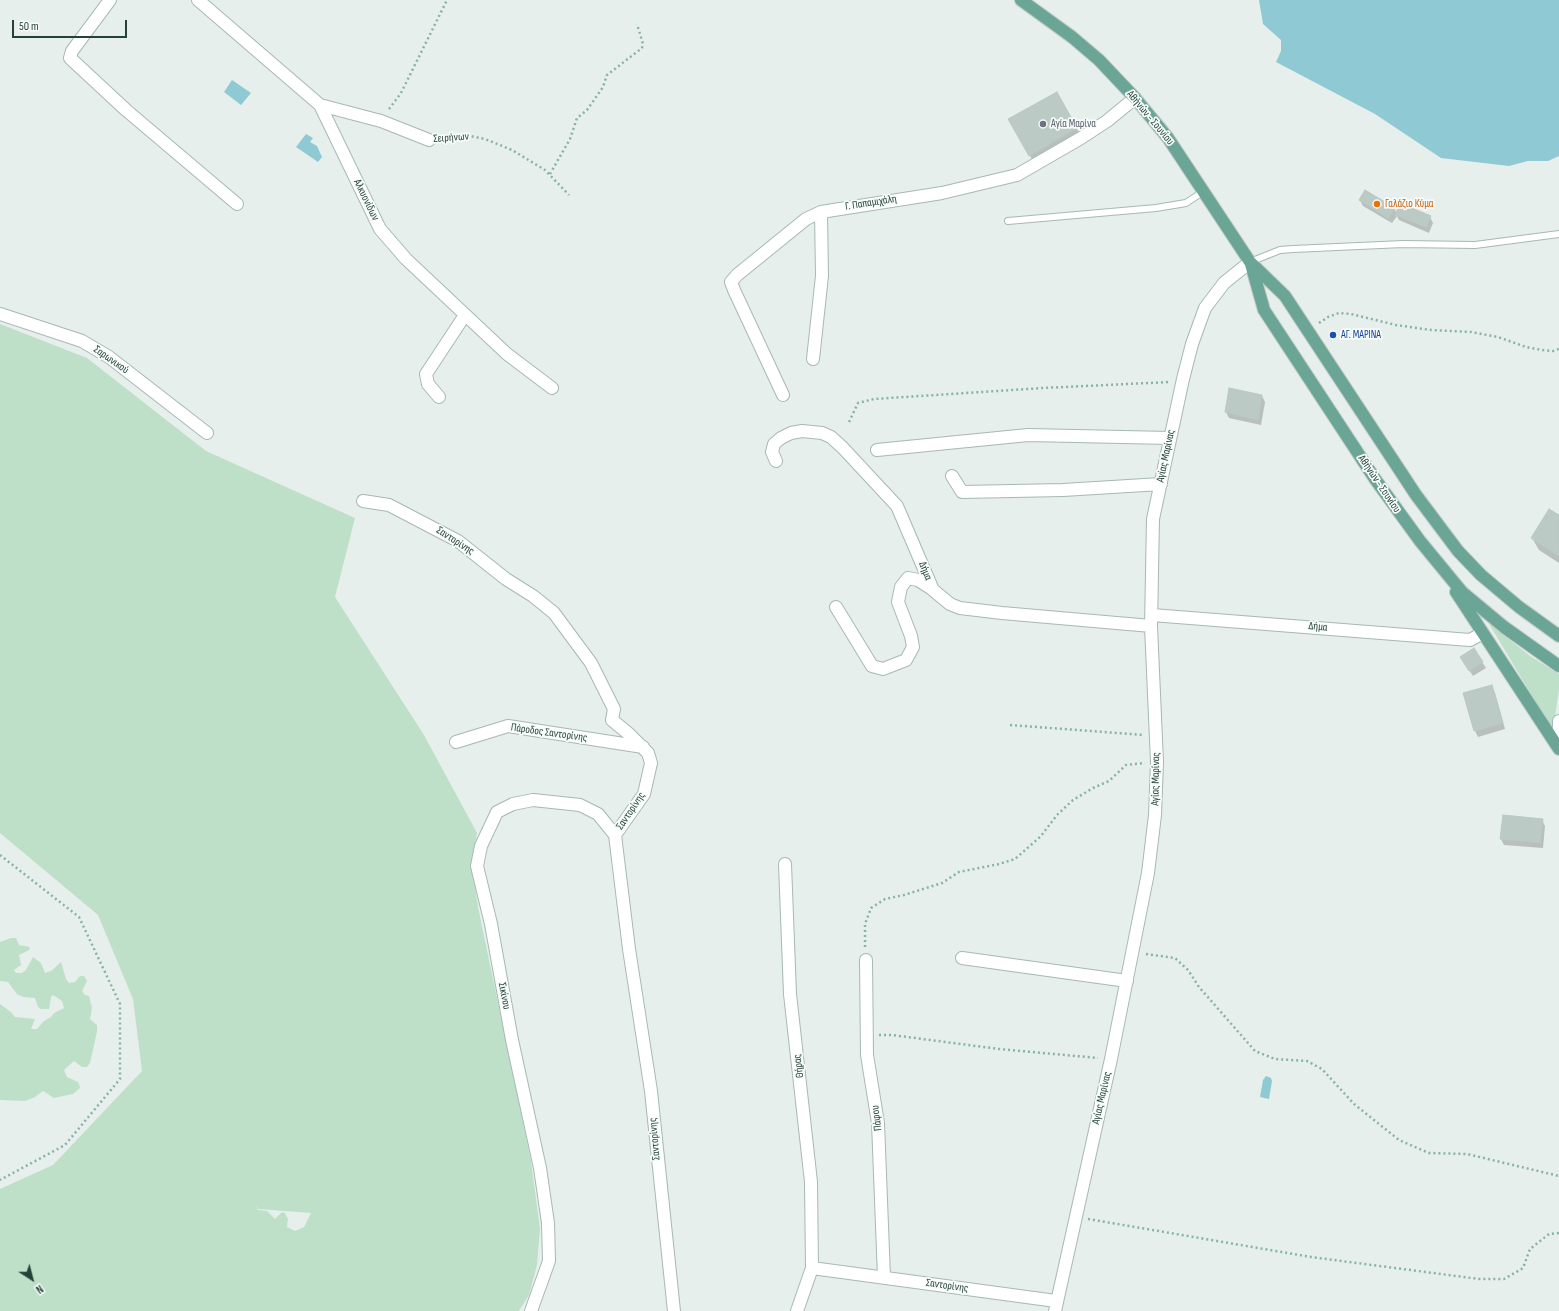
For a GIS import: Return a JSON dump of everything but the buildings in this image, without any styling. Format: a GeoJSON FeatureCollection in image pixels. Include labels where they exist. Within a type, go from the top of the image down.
{"type":"FeatureCollection","features":[{"type":"Feature","properties":{"kind":"main road","name":"Αθήνών - Σουνίου"},"geometry":{"type":"LineString","coordinates":[[1021,0],[1072,37],[1099,60],[1135,98],[1168,138],[1204,190],[1250,262],[1285,296],[1416,495],[1458,551],[1481,575],[1519,607],[1559,636]]}},
{"type":"Feature","properties":{"kind":"main road","name":"Αθήνών - Σουνίου"},"geometry":{"type":"LineString","coordinates":[[1250,262],[1264,310],[1391,503],[1440,568],[1462,592],[1504,627],[1559,666]]}},
{"type":"Feature","properties":{"kind":"main road"},"geometry":{"type":"LineString","coordinates":[[1440,568],[1559,749]]}},
{"type":"Feature","properties":{"kind":"street"},"geometry":{"type":"LineString","coordinates":[[110,0],[72,51],[70,58],[126,110],[237,204]]}},
{"type":"Feature","properties":{"kind":"street","name":"Αλκυονίδων"},"geometry":{"type":"LineString","coordinates":[[198,0],[320,105],[380,229],[406,259],[507,354],[552,388]]}},
{"type":"Feature","properties":{"kind":"street","name":"Γ. Παπαμιχάλη"},"geometry":{"type":"LineString","coordinates":[[783,395],[731,282],[737,275],[806,219],[821,212],[942,193],[1017,175],[1081,138],[1107,121],[1135,98]]}},
{"type":"Feature","properties":{"kind":"street","name":"Σειρήνων"},"geometry":{"type":"LineString","coordinates":[[320,105],[381,121],[429,140]]}},
{"type":"Feature","properties":{"kind":"street"},"geometry":{"type":"LineString","coordinates":[[814,358],[822,276],[821,212]]}},
{"type":"Feature","properties":{"kind":"street","name":"Αγίας Μαρίνας"},"geometry":{"type":"LineString","coordinates":[[1056,1306],[1074,1217],[1134,952],[1148,873],[1154,815],[1157,762],[1151,620],[1153,519],[1183,379],[1192,344],[1204,308],[1224,283],[1250,262]]}},
{"type":"Feature","properties":{"kind":"street","name":"Σαρωνικού"},"geometry":{"type":"LineString","coordinates":[[0,314],[82,341],[108,357],[206,433]]}},
{"type":"Feature","properties":{"kind":"street"},"geometry":{"type":"LineString","coordinates":[[439,397],[428,384],[426,374],[465,315]]}},
{"type":"Feature","properties":{"kind":"street","name":"Δήμα"},"geometry":{"type":"LineString","coordinates":[[776,461],[772,452],[774,444],[781,438],[791,433],[802,431],[822,433],[831,437],[897,506],[933,590],[942,599],[960,608],[1067,620],[1130,623],[1151,620],[1470,640],[1483,633]]}},
{"type":"Feature","properties":{"kind":"street"},"geometry":{"type":"LineString","coordinates":[[877,450],[1028,435],[1170,438]]}},
{"type":"Feature","properties":{"kind":"street"},"geometry":{"type":"LineString","coordinates":[[952,476],[962,492],[1063,490],[1161,484]]}},
{"type":"Feature","properties":{"kind":"street","name":"Σαντορίνης"},"geometry":{"type":"LineString","coordinates":[[363,500],[389,505],[458,541],[506,579],[533,596],[554,613],[591,663],[614,709],[612,720],[648,753],[651,763],[644,794],[615,835],[629,949],[651,1091],[674,1311]]}},
{"type":"Feature","properties":{"kind":"street"},"geometry":{"type":"LineString","coordinates":[[836,607],[872,666],[883,669],[906,660],[913,647],[911,636],[898,602],[901,587],[908,578],[918,580],[933,590]]}},
{"type":"Feature","properties":{"kind":"street"},"geometry":{"type":"LineString","coordinates":[[1559,721],[1559,737]]}},
{"type":"Feature","properties":{"kind":"street","name":"Πάροδος Σαντορίνης"},"geometry":{"type":"LineString","coordinates":[[456,742],[508,726],[643,747]]}},
{"type":"Feature","properties":{"kind":"street","name":"Σικίνου"},"geometry":{"type":"LineString","coordinates":[[531,1311],[549,1261],[548,1223],[540,1168],[512,1040],[491,924],[477,866],[481,846],[497,812],[513,804],[533,800],[580,805],[598,814],[615,835]]}},
{"type":"Feature","properties":{"kind":"street","name":"Θήρας"},"geometry":{"type":"LineString","coordinates":[[785,864],[790,994],[811,1182],[812,1268]]}},
{"type":"Feature","properties":{"kind":"street"},"geometry":{"type":"LineString","coordinates":[[962,958],[1127,981]]}},
{"type":"Feature","properties":{"kind":"street","name":"Πάφου"},"geometry":{"type":"LineString","coordinates":[[866,960],[868,1055],[878,1123],[884,1277]]}},
{"type":"Feature","properties":{"kind":"street"},"geometry":{"type":"LineString","coordinates":[[797,1311],[812,1268]]}},
{"type":"Feature","properties":{"kind":"street","name":"Σαντορίνης"},"geometry":{"type":"LineString","coordinates":[[812,1268],[884,1277],[1056,1306]]}},
{"type":"Feature","properties":{"kind":"lane"},"geometry":{"type":"LineString","coordinates":[[1008,221],[1163,207],[1186,203],[1204,190]]}},
{"type":"Feature","properties":{"kind":"lane"},"geometry":{"type":"LineString","coordinates":[[1250,262],[1280,250],[1403,244],[1475,245],[1559,234]]}},
{"type":"Feature","properties":{"kind":"path"},"geometry":{"type":"LineString","coordinates":[[381,121],[401,93],[447,0]]}},
{"type":"Feature","properties":{"kind":"path"},"geometry":{"type":"LineString","coordinates":[[550,174],[570,139],[577,118],[587,110],[603,87],[607,75],[642,48],[643,44],[637,24]]}},
{"type":"Feature","properties":{"kind":"path","name":"Σειρήνων"},"geometry":{"type":"LineString","coordinates":[[429,140],[470,136],[485,139],[512,150],[536,164],[550,174],[569,195]]}},
{"type":"Feature","properties":{"kind":"path"},"geometry":{"type":"LineString","coordinates":[[1308,330],[1328,317],[1339,313],[1351,314],[1396,325],[1431,330],[1471,332],[1498,337],[1526,347],[1542,350],[1553,351],[1559,349]]}},
{"type":"Feature","properties":{"kind":"path"},"geometry":{"type":"LineString","coordinates":[[849,422],[858,404],[874,399],[1042,388],[1170,382],[1183,379]]}},
{"type":"Feature","properties":{"kind":"path"},"geometry":{"type":"LineString","coordinates":[[1010,725],[1156,736]]}},
{"type":"Feature","properties":{"kind":"path"},"geometry":{"type":"LineString","coordinates":[[866,960],[864,940],[865,924],[871,908],[885,899],[904,895],[942,883],[959,872],[999,864],[1015,859],[1042,836],[1057,815],[1073,800],[1093,788],[1109,781],[1126,765],[1157,762]]}},
{"type":"Feature","properties":{"kind":"path"},"geometry":{"type":"LineString","coordinates":[[0,855],[79,917],[120,1004],[120,1079],[65,1145],[0,1180]]}},
{"type":"Feature","properties":{"kind":"path"},"geometry":{"type":"LineString","coordinates":[[1134,952],[1175,958],[1188,970],[1199,987],[1255,1051],[1275,1059],[1307,1061],[1322,1068],[1354,1104],[1399,1140],[1429,1153],[1467,1154],[1559,1176]]}},
{"type":"Feature","properties":{"kind":"path"},"geometry":{"type":"LineString","coordinates":[[868,1036],[892,1035],[999,1049],[1111,1059]]}},
{"type":"Feature","properties":{"kind":"path"},"geometry":{"type":"LineString","coordinates":[[1074,1217],[1310,1257],[1479,1279],[1504,1279],[1523,1268],[1530,1249],[1549,1234],[1559,1233]]}},
{"type":"Feature","properties":{"kind":"green space"},"geometry":{"type":"Polygon","coordinates":[[[0,324],[87,358],[206,451],[355,518],[335,597],[424,735],[477,833],[472,864],[478,907],[531,1161],[540,1229],[537,1265],[529,1295],[519,1311],[0,1311],[0,1189],[53,1165],[142,1071],[133,999],[98,915],[0,833],[0,324]],[[255,1204],[258,1210],[267,1211],[275,1219],[282,1212],[285,1213],[288,1219],[287,1227],[295,1231],[304,1227],[311,1213],[258,1209],[255,1204]]]}},
{"type":"Feature","properties":{"kind":"green space"},"geometry":{"type":"Polygon","coordinates":[[[1488,622],[1530,656],[1559,674],[1559,689],[1553,731],[1488,622]]]}},
{"type":"Feature","properties":{"kind":"green space"},"geometry":{"type":"Polygon","coordinates":[[[11,938],[16,938],[19,945],[30,947],[29,950],[19,955],[21,965],[14,970],[16,973],[22,973],[26,970],[33,957],[41,963],[45,973],[51,971],[61,962],[66,979],[69,983],[75,982],[80,976],[84,976],[87,981],[82,991],[85,995],[89,996],[92,1008],[90,1019],[97,1025],[97,1032],[90,1063],[87,1067],[82,1067],[74,1061],[64,1070],[67,1077],[78,1082],[79,1084],[80,1088],[73,1094],[54,1098],[43,1091],[35,1097],[25,1101],[0,1100],[0,1004],[15,1017],[35,1019],[31,1029],[37,1029],[54,1013],[64,1008],[62,1001],[53,995],[51,997],[49,1009],[41,1009],[38,1007],[35,998],[23,997],[17,994],[8,982],[0,981],[0,942],[11,938]]]}},
{"type":"Feature","properties":{"kind":"water"},"geometry":{"type":"Polygon","coordinates":[[[1259,0],[1559,0],[1559,156],[1548,161],[1528,161],[1509,166],[1441,158],[1375,114],[1276,62],[1281,51],[1281,40],[1263,24],[1259,0]]]}},
{"type":"Feature","properties":{"kind":"water"},"geometry":{"type":"Polygon","coordinates":[[[232,80],[251,93],[241,105],[224,92],[232,80]]]}},
{"type":"Feature","properties":{"kind":"water"},"geometry":{"type":"Polygon","coordinates":[[[306,134],[313,138],[310,142],[317,146],[322,157],[318,162],[296,147],[306,134]]]}},
{"type":"Feature","properties":{"kind":"water"},"geometry":{"type":"Polygon","coordinates":[[[1266,1076],[1271,1078],[1272,1081],[1269,1099],[1260,1097],[1263,1080],[1266,1076]]]}},
{"type":"Feature","properties":{"kind":"place","name":"Αγία Μαρίνα"},"geometry":{"type":"Point","coordinates":[1043,124]}},
{"type":"Feature","properties":{"kind":"place","name":"Γαλάζιο Κύμα"},"geometry":{"type":"Point","coordinates":[1377,204]}},
{"type":"Feature","properties":{"kind":"place","name":"ΑΓ. ΜΑΡΙΝΑ"},"geometry":{"type":"Point","coordinates":[1333,335]}}]}
